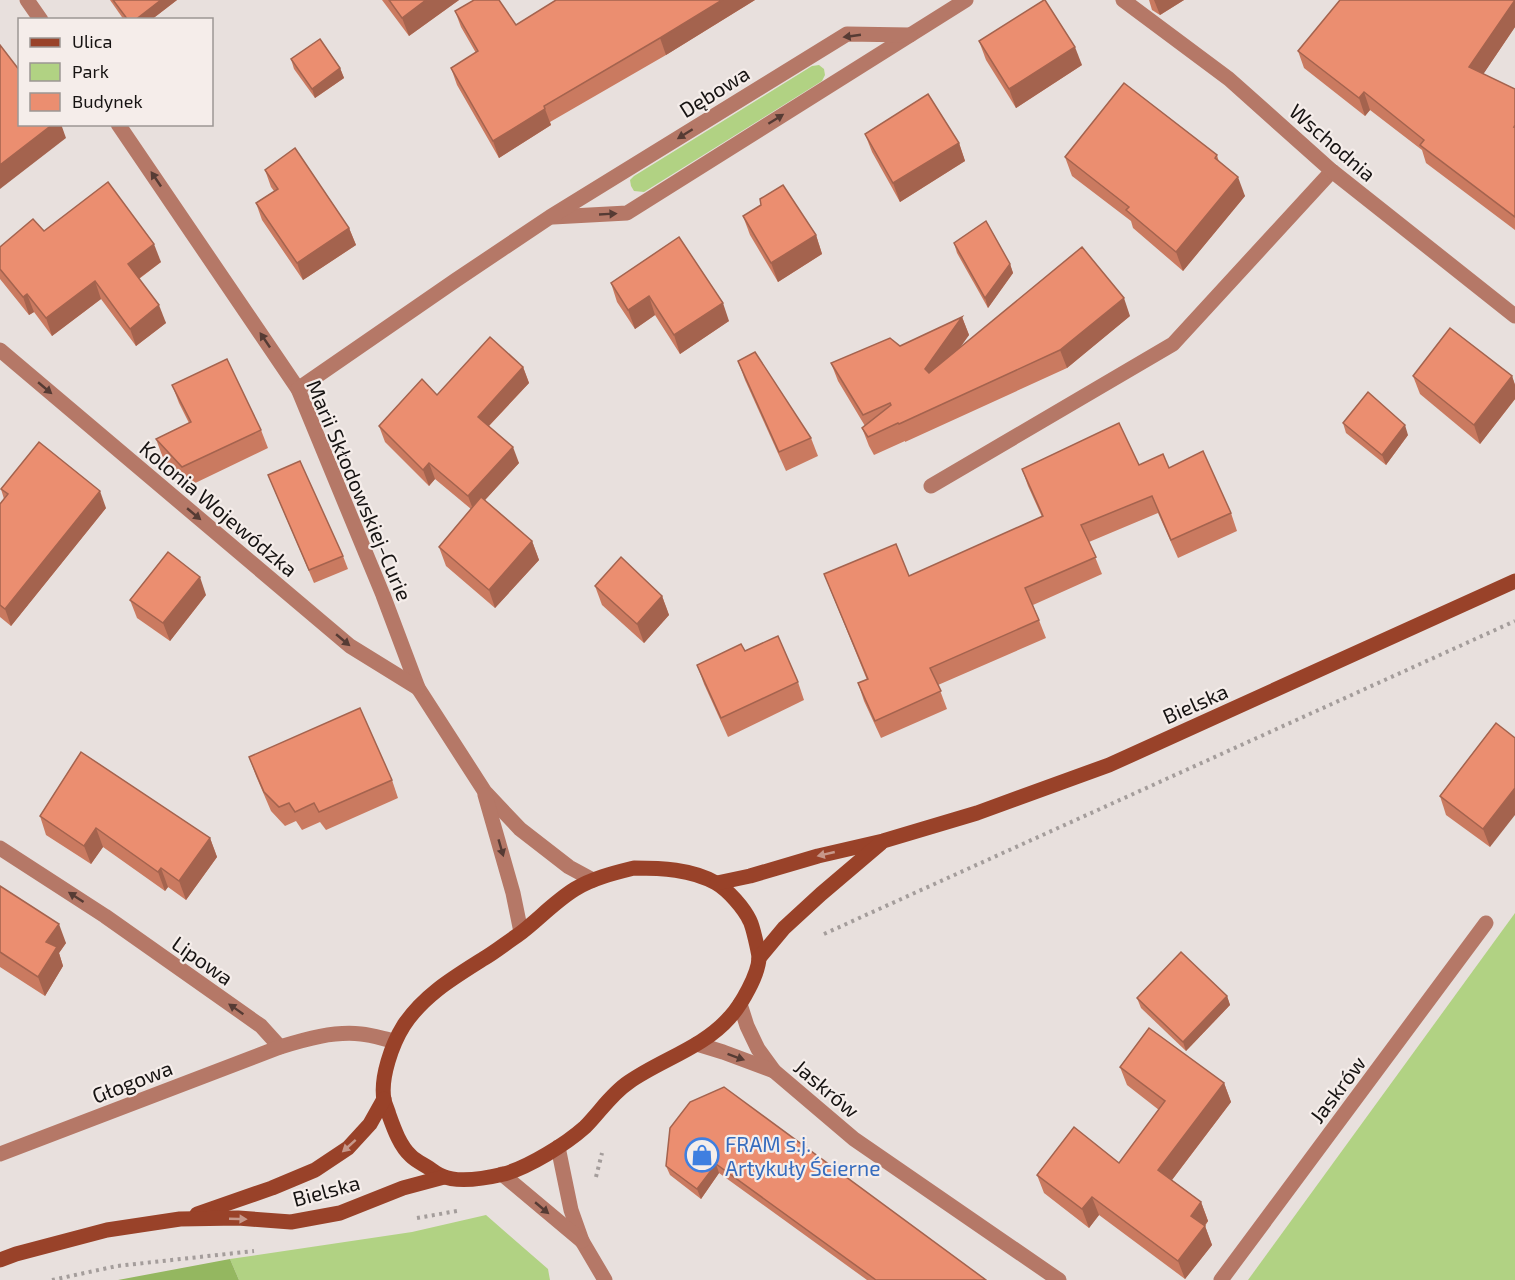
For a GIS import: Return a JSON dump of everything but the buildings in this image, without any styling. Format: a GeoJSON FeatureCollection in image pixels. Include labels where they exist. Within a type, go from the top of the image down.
{"type":"FeatureCollection","features":[{"type":"Feature","properties":{"kind":"main road","name":"Bielska"},"geometry":{"type":"LineString","coordinates":[[717,883],[883,841],[977,813],[1109,765],[1515,581]]}},
{"type":"Feature","properties":{"kind":"main road","name":"Bielska"},"geometry":{"type":"LineString","coordinates":[[759,958],[784,928],[883,841]]}},
{"type":"Feature","properties":{"kind":"main road"},"geometry":{"type":"LineString","coordinates":[[634,868],[669,868],[699,875],[717,883],[735,898],[750,921],[759,958],[752,982],[740,1004],[717,1030],[628,1083],[608,1100],[584,1127],[558,1147],[521,1168],[467,1180],[444,1177],[411,1156],[401,1142],[384,1099],[385,1078],[387,1061],[394,1041],[425,999],[521,933],[559,900],[593,880],[634,868]]}},
{"type":"Feature","properties":{"kind":"main road","name":"Bielska"},"geometry":{"type":"LineString","coordinates":[[180,1219],[273,1188],[315,1170],[348,1148],[370,1124],[384,1099]]}},
{"type":"Feature","properties":{"kind":"main road","name":"Bielska"},"geometry":{"type":"LineString","coordinates":[[0,1260],[107,1230],[180,1219],[238,1218],[291,1222],[340,1213],[403,1188],[444,1177]]}},
{"type":"Feature","properties":{"kind":"street"},"geometry":{"type":"LineString","coordinates":[[27,0],[40,18]]}},
{"type":"Feature","properties":{"kind":"street"},"geometry":{"type":"LineString","coordinates":[[550,217],[627,213],[966,0]]}},
{"type":"Feature","properties":{"kind":"street","name":"Wschodnia"},"geometry":{"type":"LineString","coordinates":[[1123,0],[1229,79],[1332,171],[1515,316]]}},
{"type":"Feature","properties":{"kind":"street","name":"Dębowa"},"geometry":{"type":"LineString","coordinates":[[297,389],[550,217],[847,34],[910,36]]}},
{"type":"Feature","properties":{"kind":"street","name":"Marii Skłodowskiej-Curie"},"geometry":{"type":"LineString","coordinates":[[119,126],[297,389],[383,595],[418,688],[485,792],[520,829],[569,867],[593,880]]}},
{"type":"Feature","properties":{"kind":"street"},"geometry":{"type":"LineString","coordinates":[[930,486],[1173,344],[1332,171]]}},
{"type":"Feature","properties":{"kind":"street","name":"Kolonia Wojewódzka"},"geometry":{"type":"LineString","coordinates":[[0,351],[350,646],[418,688]]}},
{"type":"Feature","properties":{"kind":"street","name":"Marii Skłodowskiej-Curie"},"geometry":{"type":"LineString","coordinates":[[485,792],[513,893],[521,933]]}},
{"type":"Feature","properties":{"kind":"street","name":"Lipowa"},"geometry":{"type":"LineString","coordinates":[[0,848],[105,916],[261,1026],[280,1047]]}},
{"type":"Feature","properties":{"kind":"street","name":"Jaskrów"},"geometry":{"type":"LineString","coordinates":[[1221,1280],[1486,923]]}},
{"type":"Feature","properties":{"kind":"street","name":"Jaskrów"},"geometry":{"type":"LineString","coordinates":[[740,1004],[758,1049],[774,1071],[854,1139],[1059,1280]]}},
{"type":"Feature","properties":{"kind":"street"},"geometry":{"type":"LineString","coordinates":[[280,1047],[306,1039],[344,1033],[363,1034],[394,1041]]}},
{"type":"Feature","properties":{"kind":"street","name":"Jaskrów"},"geometry":{"type":"LineString","coordinates":[[697,1044],[774,1071]]}},
{"type":"Feature","properties":{"kind":"street","name":"Głogowa"},"geometry":{"type":"LineString","coordinates":[[0,1154],[280,1047]]}},
{"type":"Feature","properties":{"kind":"street"},"geometry":{"type":"LineString","coordinates":[[558,1147],[567,1194],[582,1240],[605,1280]]}},
{"type":"Feature","properties":{"kind":"street"},"geometry":{"type":"LineString","coordinates":[[502,1174],[582,1240]]}},
{"type":"Feature","properties":{"kind":"path"},"geometry":{"type":"LineString","coordinates":[[820,935],[1515,621]]}},
{"type":"Feature","properties":{"kind":"path"},"geometry":{"type":"LineString","coordinates":[[52,1280],[117,1266],[264,1250]]}},
{"type":"Feature","properties":{"kind":"green space"},"geometry":{"type":"Polygon","coordinates":[[[819,65],[824,69],[825,75],[822,81],[644,192],[634,191],[630,180],[634,176],[812,66],[819,65]]]}},
{"type":"Feature","properties":{"kind":"green space"},"geometry":{"type":"Polygon","coordinates":[[[1515,913],[1515,1280],[1248,1280],[1515,913]]]}},
{"type":"Feature","properties":{"kind":"green space"},"geometry":{"type":"Polygon","coordinates":[[[486,1215],[548,1269],[550,1280],[239,1280],[230,1259],[412,1232],[486,1215]]]}},
{"type":"Feature","properties":{"kind":"green space"},"geometry":{"type":"Polygon","coordinates":[[[230,1259],[239,1280],[118,1280],[230,1259]]]}},
{"type":"Feature","properties":{"kind":"place","name":"FRAM s.j. Artykuły Ścierne"},"geometry":{"type":"Point","coordinates":[702,1155]}}]}
